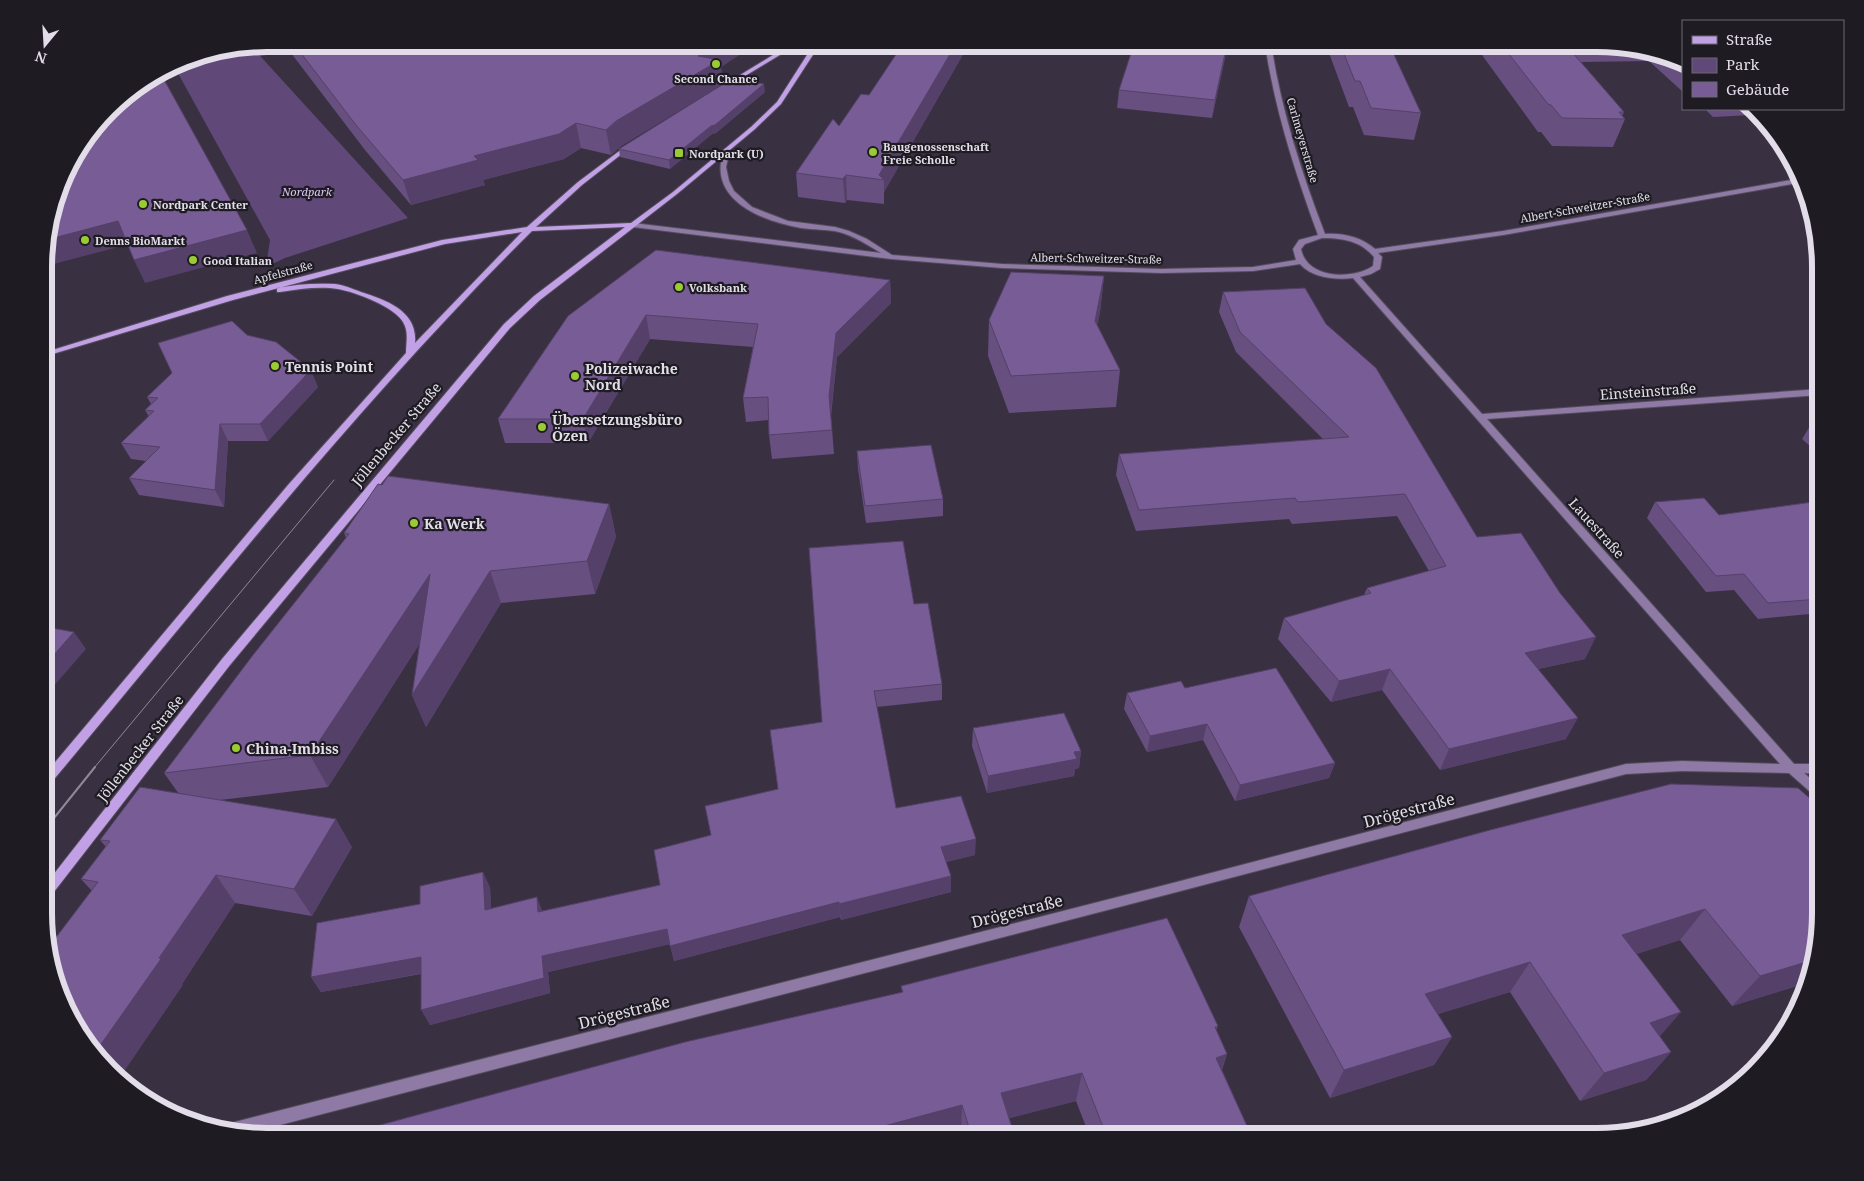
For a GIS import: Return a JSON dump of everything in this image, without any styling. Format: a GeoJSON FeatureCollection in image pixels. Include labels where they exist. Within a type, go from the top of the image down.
{"type":"FeatureCollection","features":[{"type":"Feature","properties":{"kind":"main road"},"geometry":{"type":"LineString","coordinates":[[720,88],[781,52]]}},
{"type":"Feature","properties":{"kind":"main road","name":"Jöllenbecker Straße"},"geometry":{"type":"LineString","coordinates":[[52,885],[226,662],[507,326],[538,298],[727,150],[780,104],[813,52]]}},
{"type":"Feature","properties":{"kind":"main road"},"geometry":{"type":"LineString","coordinates":[[52,774],[352,416],[410,352],[530,229],[577,187],[637,140]]}},
{"type":"Feature","properties":{"kind":"main road","name":"Apfelstraße"},"geometry":{"type":"LineString","coordinates":[[52,352],[230,298],[445,242],[530,229],[633,225]]}},
{"type":"Feature","properties":{"kind":"main road"},"geometry":{"type":"LineString","coordinates":[[230,298],[287,288],[337,287],[378,300],[403,314],[411,328],[412,341],[410,352]]}},
{"type":"Feature","properties":{"kind":"street","name":"Carlmeyerstraße"},"geometry":{"type":"LineString","coordinates":[[1269,52],[1274,81],[1295,157],[1322,236]]}},
{"type":"Feature","properties":{"kind":"street","name":"Albert-Schweitzer-Straße"},"geometry":{"type":"LineString","coordinates":[[727,150],[722,167],[724,179],[735,196],[751,210],[799,226],[839,230],[861,237],[890,257]]}},
{"type":"Feature","properties":{"kind":"street","name":"Albert-Schweitzer-Straße"},"geometry":{"type":"LineString","coordinates":[[1374,251],[1494,234],[1793,182]]}},
{"type":"Feature","properties":{"kind":"street","name":"Albert-Schweitzer-Straße"},"geometry":{"type":"LineString","coordinates":[[633,225],[890,257],[984,265],[1093,270],[1253,269],[1302,262]]}},
{"type":"Feature","properties":{"kind":"street"},"geometry":{"type":"LineString","coordinates":[[1322,236],[1352,239],[1374,251],[1379,262],[1377,267],[1372,272],[1356,277],[1325,274],[1316,271],[1302,262],[1296,253],[1299,245],[1308,239],[1322,236]]}},
{"type":"Feature","properties":{"kind":"street","name":"Lauestraße"},"geometry":{"type":"LineString","coordinates":[[1356,277],[1792,768],[1812,787]]}},
{"type":"Feature","properties":{"kind":"street","name":"Einsteinstraße"},"geometry":{"type":"LineString","coordinates":[[1479,417],[1812,393]]}},
{"type":"Feature","properties":{"kind":"street","name":"Drögestraße"},"geometry":{"type":"LineString","coordinates":[[242,1127],[1169,889],[1626,769],[1682,766],[1812,769]]}},
{"type":"Feature","properties":{"kind":"green space","name":"Nordpark"},"geometry":{"type":"Polygon","coordinates":[[[257,53],[408,218],[285,258],[266,267],[270,240],[178,73],[212,60],[240,54],[257,53]]]}},
{"type":"Feature","properties":{"kind":"building"},"geometry":{"type":"Polygon","coordinates":[[[300,52],[704,52],[698,56],[720,60],[616,121],[606,130],[576,123],[559,134],[474,156],[478,160],[403,180],[356,125],[300,52]]]}},
{"type":"Feature","properties":{"kind":"building"},"geometry":{"type":"Polygon","coordinates":[[[898,52],[951,52],[879,175],[884,180],[846,175],[843,179],[796,173],[833,119],[839,126],[861,94],[869,95],[898,52]]]}},
{"type":"Feature","properties":{"kind":"building"},"geometry":{"type":"Polygon","coordinates":[[[1131,52],[1225,52],[1215,100],[1119,90],[1131,52]]]}},
{"type":"Feature","properties":{"kind":"building"},"geometry":{"type":"Polygon","coordinates":[[[1343,52],[1393,52],[1421,113],[1371,108],[1360,81],[1355,81],[1343,52]]]}},
{"type":"Feature","properties":{"kind":"building"},"geometry":{"type":"Polygon","coordinates":[[[1507,52],[1572,52],[1624,112],[1619,112],[1625,119],[1562,118],[1548,104],[1507,52]]]}},
{"type":"Feature","properties":{"kind":"building"},"geometry":{"type":"Polygon","coordinates":[[[733,78],[764,84],[669,160],[619,149],[733,78]]]}},
{"type":"Feature","properties":{"kind":"building","name":"Nordpark Center"},"geometry":{"type":"Polygon","coordinates":[[[164,79],[247,230],[134,260],[118,221],[54,238],[60,212],[69,185],[89,148],[106,126],[126,106],[164,79]]]}},
{"type":"Feature","properties":{"kind":"building"},"geometry":{"type":"Polygon","coordinates":[[[656,250],[890,280],[836,333],[829,396],[832,430],[769,435],[768,397],[743,398],[758,324],[646,315],[583,419],[498,419],[568,316],[656,250]]]}},
{"type":"Feature","properties":{"kind":"building"},"geometry":{"type":"Polygon","coordinates":[[[1011,272],[1104,276],[1095,321],[1120,370],[1011,376],[989,320],[1011,272]]]}},
{"type":"Feature","properties":{"kind":"building"},"geometry":{"type":"Polygon","coordinates":[[[1305,288],[1326,324],[1376,368],[1477,537],[1521,533],[1560,593],[1596,637],[1525,653],[1578,718],[1449,749],[1390,669],[1339,681],[1284,618],[1371,593],[1367,588],[1446,566],[1405,494],[1298,502],[1295,498],[1139,510],[1119,454],[1349,437],[1240,332],[1223,292],[1305,288]]]}},
{"type":"Feature","properties":{"kind":"building"},"geometry":{"type":"Polygon","coordinates":[[[232,321],[247,335],[276,342],[311,370],[260,424],[220,424],[215,490],[129,478],[160,447],[121,443],[154,411],[145,410],[158,398],[147,397],[172,373],[158,343],[232,321]]]}},
{"type":"Feature","properties":{"kind":"building"},"geometry":{"type":"Polygon","coordinates":[[[931,445],[943,499],[865,506],[857,451],[931,445]]]}},
{"type":"Feature","properties":{"kind":"building"},"geometry":{"type":"Polygon","coordinates":[[[388,476],[609,504],[587,561],[490,571],[412,695],[430,574],[310,755],[164,773],[253,655],[349,534],[344,533],[378,484],[382,485],[388,476]]]}},
{"type":"Feature","properties":{"kind":"building"},"geometry":{"type":"Polygon","coordinates":[[[1704,498],[1719,515],[1812,502],[1812,600],[1768,603],[1744,574],[1716,576],[1655,502],[1704,498]]]}},
{"type":"Feature","properties":{"kind":"building"},"geometry":{"type":"Polygon","coordinates":[[[903,541],[914,604],[928,603],[942,684],[874,691],[896,808],[961,796],[976,839],[941,847],[951,876],[839,904],[839,902],[670,946],[667,929],[542,956],[544,978],[421,1010],[421,957],[311,977],[317,923],[420,904],[420,886],[483,872],[485,910],[537,897],[538,912],[660,885],[654,850],[711,835],[705,806],[778,789],[770,730],[822,722],[809,548],[903,541]]]}},
{"type":"Feature","properties":{"kind":"building"},"geometry":{"type":"Polygon","coordinates":[[[52,628],[74,632],[52,657],[52,628]]]}},
{"type":"Feature","properties":{"kind":"building"},"geometry":{"type":"Polygon","coordinates":[[[1276,668],[1335,763],[1240,785],[1207,724],[1150,736],[1127,693],[1181,681],[1185,688],[1276,668]]]}},
{"type":"Feature","properties":{"kind":"building"},"geometry":{"type":"Polygon","coordinates":[[[1064,713],[1081,751],[1074,752],[1077,759],[988,776],[973,728],[1064,713]]]}},
{"type":"Feature","properties":{"kind":"building"},"geometry":{"type":"Polygon","coordinates":[[[1671,784],[1798,788],[1812,800],[1812,913],[1811,934],[1808,935],[1810,941],[1805,962],[1760,976],[1705,909],[1622,935],[1681,1012],[1650,1023],[1671,1052],[1604,1073],[1530,962],[1425,994],[1452,1037],[1344,1070],[1249,896],[1490,830],[1671,784]]]}},
{"type":"Feature","properties":{"kind":"building"},"geometry":{"type":"Polygon","coordinates":[[[140,787],[336,819],[294,889],[216,875],[159,958],[161,959],[99,1047],[81,1021],[69,996],[60,969],[54,940],[98,882],[81,879],[110,841],[100,840],[140,787]]]}},
{"type":"Feature","properties":{"kind":"building"},"geometry":{"type":"Polygon","coordinates":[[[1167,918],[1218,1026],[1215,1027],[1227,1054],[1216,1058],[1248,1128],[1103,1128],[1082,1073],[1001,1093],[1012,1128],[969,1128],[962,1105],[877,1128],[369,1128],[685,1042],[903,992],[901,986],[1167,918]]]}},
{"type":"Feature","properties":{"kind":"tram line"},"geometry":{"type":"LineString","coordinates":[[94,768],[334,480]]}},
{"type":"Feature","properties":{"kind":"tram line"},"geometry":{"type":"LineString","coordinates":[[52,821],[95,767]]}},
{"type":"Feature","properties":{"kind":"place","name":"Second Chance"},"geometry":{"type":"Point","coordinates":[716,64]}},
{"type":"Feature","properties":{"kind":"place","name":"Baugenossenschaft Freie Scholle"},"geometry":{"type":"Point","coordinates":[873,152]}},
{"type":"Feature","properties":{"kind":"place","name":"Nordpark (U)"},"geometry":{"type":"Point","coordinates":[679,153]}},
{"type":"Feature","properties":{"kind":"place","name":"Nordpark Center"},"geometry":{"type":"Point","coordinates":[143,204]}},
{"type":"Feature","properties":{"kind":"place","name":"Denns BioMarkt"},"geometry":{"type":"Point","coordinates":[85,240]}},
{"type":"Feature","properties":{"kind":"place","name":"Good Italian"},"geometry":{"type":"Point","coordinates":[193,260]}},
{"type":"Feature","properties":{"kind":"place","name":"Volksbank"},"geometry":{"type":"Point","coordinates":[679,287]}},
{"type":"Feature","properties":{"kind":"place","name":"Tennis Point"},"geometry":{"type":"Point","coordinates":[275,366]}},
{"type":"Feature","properties":{"kind":"place","name":"Polizeiwache Nord"},"geometry":{"type":"Point","coordinates":[575,376]}},
{"type":"Feature","properties":{"kind":"place","name":"Übersetzungsbüro Özen"},"geometry":{"type":"Point","coordinates":[542,427]}},
{"type":"Feature","properties":{"kind":"place","name":"Ka Werk"},"geometry":{"type":"Point","coordinates":[414,523]}},
{"type":"Feature","properties":{"kind":"place","name":"China-Imbiss"},"geometry":{"type":"Point","coordinates":[236,748]}}]}
